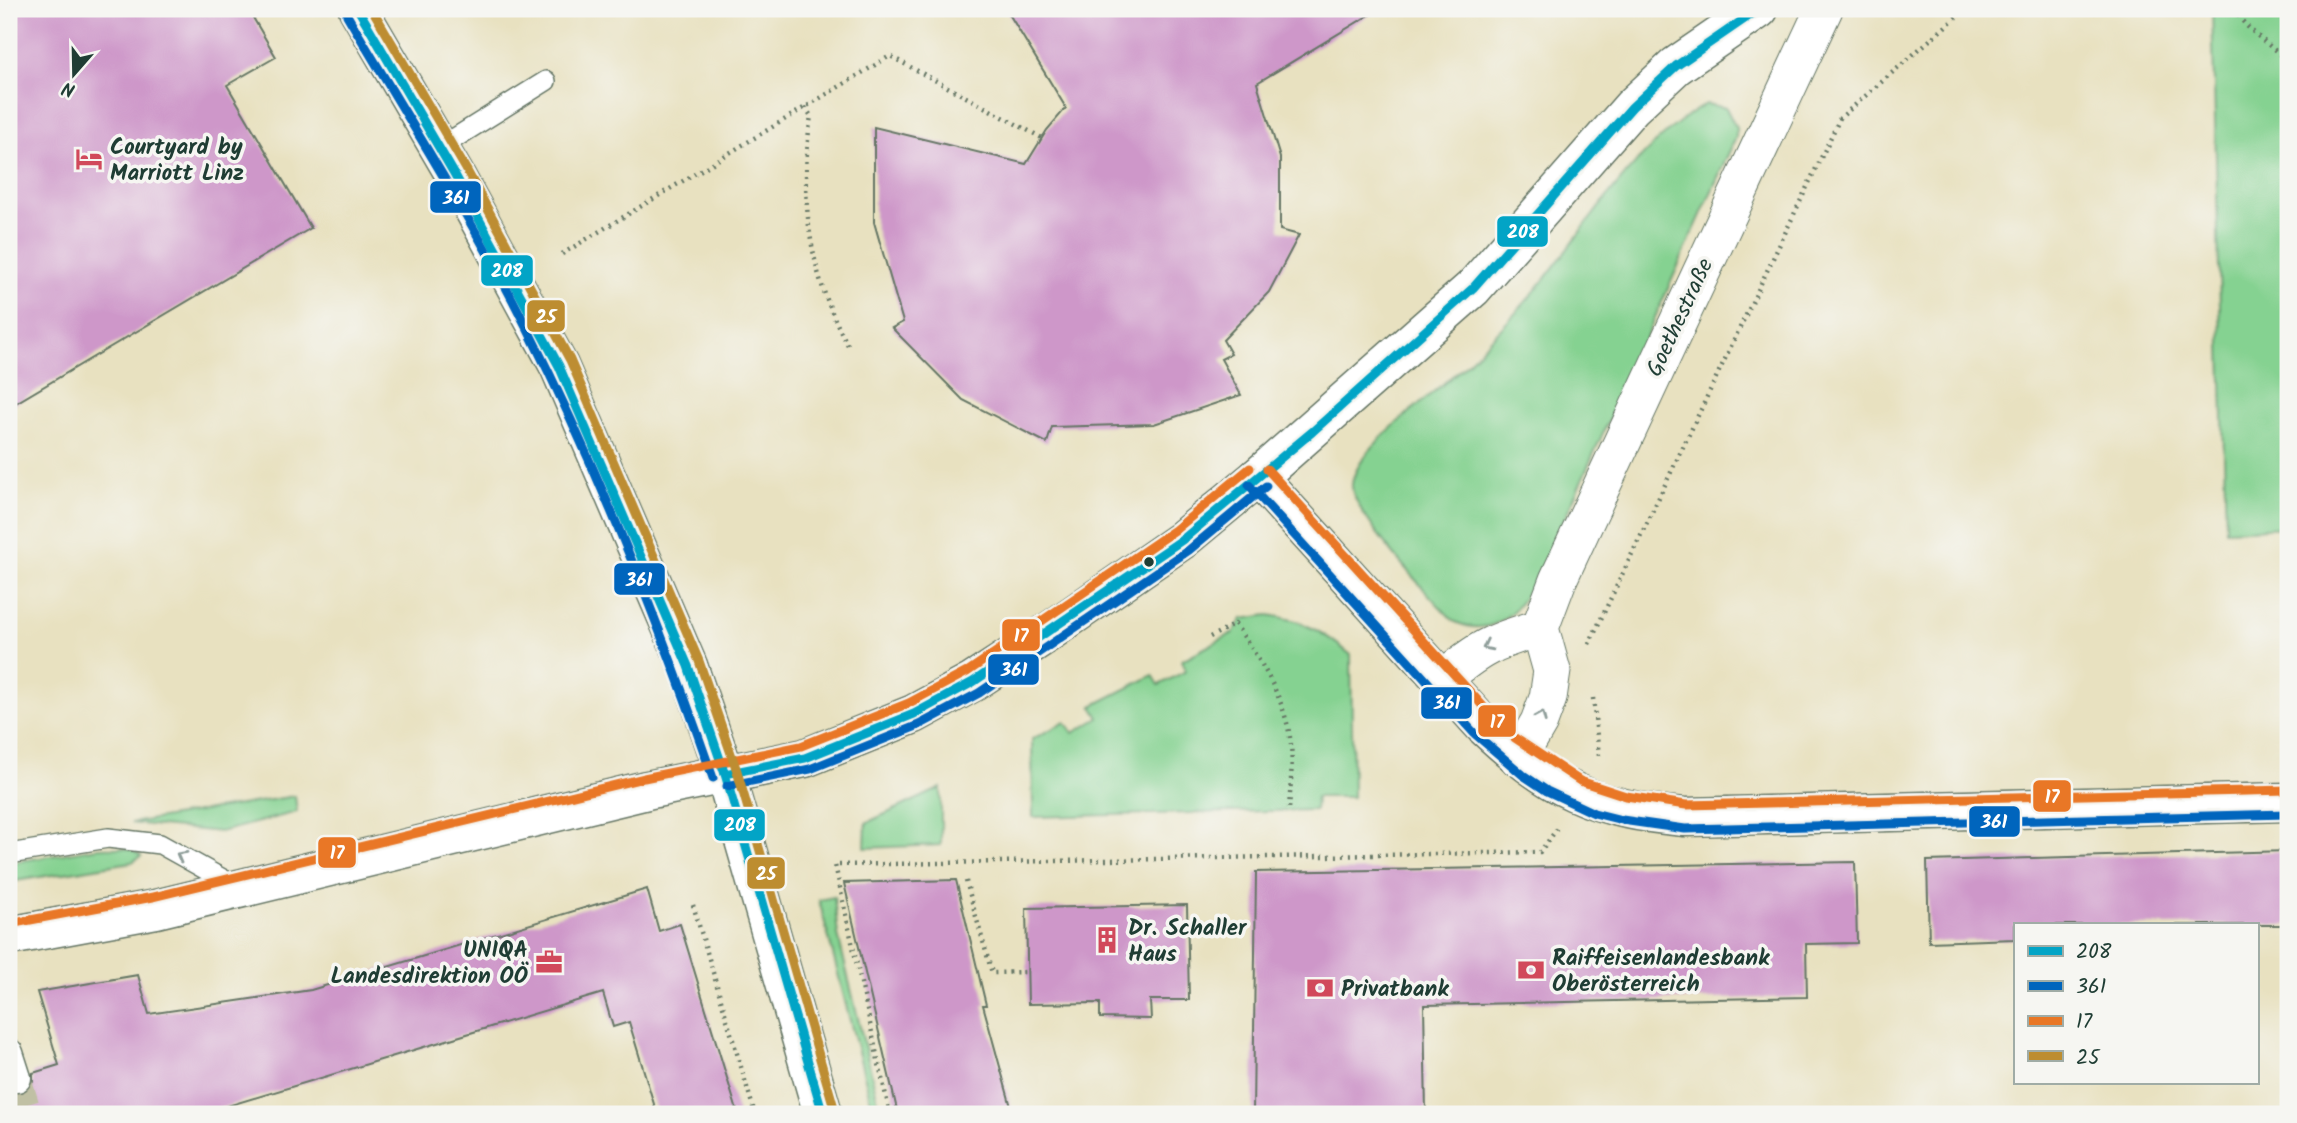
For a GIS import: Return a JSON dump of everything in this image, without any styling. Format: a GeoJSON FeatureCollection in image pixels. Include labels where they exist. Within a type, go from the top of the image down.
{"type":"FeatureCollection","features":[{"type":"Feature","properties":{"kind":"main road"},"geometry":{"type":"LineString","coordinates":[[358,9],[439,148],[559,366],[688,666],[725,774],[823,1114]]}},
{"type":"Feature","properties":{"kind":"main road"},"geometry":{"type":"LineString","coordinates":[[9,936],[156,909],[647,790],[805,758],[914,714],[973,682],[1182,540],[1258,478],[1473,288],[1632,107],[1676,66],[1759,9]]}},
{"type":"Feature","properties":{"kind":"main road"},"geometry":{"type":"LineString","coordinates":[[1258,478],[1442,680],[1518,758],[1578,796],[1612,807],[1685,817],[2288,802]]}},
{"type":"Feature","properties":{"kind":"street","name":"Goethestraße"},"geometry":{"type":"LineString","coordinates":[[1540,628],[1558,580],[1824,9]]}},
{"type":"Feature","properties":{"kind":"street"},"geometry":{"type":"LineString","coordinates":[[1442,680],[1473,653],[1493,641],[1540,628],[1552,671],[1548,698],[1539,722],[1518,758]]}},
{"type":"Feature","properties":{"kind":"lane"},"geometry":{"type":"LineString","coordinates":[[439,148],[547,81]]}},
{"type":"Feature","properties":{"kind":"lane"},"geometry":{"type":"LineString","coordinates":[[9,854],[108,838],[160,844],[241,889]]}},
{"type":"Feature","properties":{"kind":"path"},"geometry":{"type":"LineString","coordinates":[[1590,657],[1588,645],[1840,118],[1961,13],[1986,9]]}},
{"type":"Feature","properties":{"kind":"path"},"geometry":{"type":"LineString","coordinates":[[2236,9],[2238,18],[2274,46],[2288,64]]}},
{"type":"Feature","properties":{"kind":"path"},"geometry":{"type":"LineString","coordinates":[[562,254],[890,56],[1042,138]]}},
{"type":"Feature","properties":{"kind":"path"},"geometry":{"type":"LineString","coordinates":[[805,107],[811,116],[806,154],[806,208],[817,271],[835,321],[848,345]]}},
{"type":"Feature","properties":{"kind":"path"},"geometry":{"type":"LineString","coordinates":[[1210,637],[1235,624],[1273,684],[1285,716],[1291,747],[1289,810]]}},
{"type":"Feature","properties":{"kind":"path"},"geometry":{"type":"LineString","coordinates":[[1593,692],[1600,763]]}},
{"type":"Feature","properties":{"kind":"path"},"geometry":{"type":"LineString","coordinates":[[890,1114],[835,865],[1540,852],[1557,829]]}},
{"type":"Feature","properties":{"kind":"path"},"geometry":{"type":"LineString","coordinates":[[966,881],[992,973],[1028,972]]}},
{"type":"Feature","properties":{"kind":"path"},"geometry":{"type":"LineString","coordinates":[[693,905],[755,1114]]}},
{"type":"Feature","properties":{"kind":"green space"},"geometry":{"type":"Polygon","coordinates":[[[2212,9],[2258,9],[2288,20],[2288,527],[2226,530],[2212,9]]]}},
{"type":"Feature","properties":{"kind":"green space"},"geometry":{"type":"Polygon","coordinates":[[[1706,104],[1726,108],[1736,128],[1736,137],[1550,551],[1526,595],[1503,619],[1490,626],[1474,627],[1455,622],[1394,555],[1364,514],[1352,484],[1357,468],[1384,435],[1457,373],[1516,312],[1616,185],[1658,140],[1706,104]]]}},
{"type":"Feature","properties":{"kind":"green space"},"geometry":{"type":"Polygon","coordinates":[[[1268,615],[1312,628],[1351,655],[1353,797],[1316,797],[1315,810],[1033,817],[1032,739],[1065,722],[1073,733],[1099,718],[1092,706],[1153,675],[1159,685],[1186,671],[1182,660],[1233,633],[1242,619],[1268,615]]]}},
{"type":"Feature","properties":{"kind":"green space"},"geometry":{"type":"Polygon","coordinates":[[[941,788],[941,845],[865,848],[866,823],[941,788]]]}},
{"type":"Feature","properties":{"kind":"green space"},"geometry":{"type":"Polygon","coordinates":[[[295,796],[297,812],[220,832],[131,823],[295,796]]]}},
{"type":"Feature","properties":{"kind":"green space"},"geometry":{"type":"Polygon","coordinates":[[[97,848],[132,850],[141,856],[132,862],[9,882],[9,863],[97,848]]]}},
{"type":"Feature","properties":{"kind":"green space"},"geometry":{"type":"Polygon","coordinates":[[[834,897],[838,935],[881,1114],[874,1114],[819,900],[834,897]]]}},
{"type":"Feature","properties":{"kind":"building","name":"Courtyard by Marriott Linz"},"geometry":{"type":"Polygon","coordinates":[[[9,9],[248,9],[276,57],[227,85],[311,228],[9,407],[9,9]]]}},
{"type":"Feature","properties":{"kind":"building"},"geometry":{"type":"Polygon","coordinates":[[[1006,9],[1379,9],[1257,83],[1280,158],[1280,230],[1299,235],[1269,292],[1223,340],[1231,354],[1221,359],[1241,395],[1154,424],[1052,427],[1047,443],[963,400],[892,328],[903,322],[874,222],[874,127],[1026,164],[1047,130],[1066,108],[1006,9]]]}},
{"type":"Feature","properties":{"kind":"building"},"geometry":{"type":"Polygon","coordinates":[[[2288,851],[2288,925],[2014,923],[2014,939],[1929,942],[1927,861],[2288,851]]]}},
{"type":"Feature","properties":{"kind":"building","name":"Raiffeisenlandesbank Oberösterreich"},"geometry":{"type":"Polygon","coordinates":[[[1855,862],[1857,943],[1806,944],[1807,997],[1424,1005],[1426,1114],[1253,1114],[1256,872],[1855,862]]]}},
{"type":"Feature","properties":{"kind":"building"},"geometry":{"type":"Polygon","coordinates":[[[956,880],[986,1005],[983,1005],[1013,1114],[898,1114],[844,883],[956,880]]]}},
{"type":"Feature","properties":{"kind":"building"},"geometry":{"type":"Polygon","coordinates":[[[647,889],[659,931],[680,924],[738,1114],[657,1114],[629,1022],[613,1027],[603,993],[201,1114],[9,1114],[9,1092],[23,1094],[33,1082],[33,1073],[59,1065],[37,992],[138,975],[149,1014],[311,990],[647,889]]]}},
{"type":"Feature","properties":{"kind":"building","name":"Dr. Schaller Haus"},"geometry":{"type":"Polygon","coordinates":[[[1187,905],[1189,1000],[1150,1000],[1151,1019],[1100,1018],[1100,1003],[1028,1004],[1026,908],[1187,905]]]}},
{"type":"Feature","properties":{"kind":"tunnel"},"geometry":{"type":"LineString","coordinates":[[17,1078],[28,1114]]}},
{"type":"Feature","properties":{"kind":"transit line","name":"208"},"geometry":{"type":"LineString","coordinates":[[358,9],[455,175],[559,366],[688,666],[725,774],[823,1114]]}},
{"type":"Feature","properties":{"kind":"transit line","name":"25"},"geometry":{"type":"LineString","coordinates":[[372,9],[466,169],[570,360],[699,661],[737,771],[835,1111]]}},
{"type":"Feature","properties":{"kind":"transit line","name":"208"},"geometry":{"type":"LineString","coordinates":[[725,774],[805,758],[914,714],[973,682],[1182,540],[1312,432],[1473,288],[1632,107],[1676,66],[1759,9]]}},
{"type":"Feature","properties":{"kind":"transit line","name":"361"},"geometry":{"type":"LineString","coordinates":[[347,15],[485,248],[554,383],[628,550],[713,778]]}},
{"type":"Feature","properties":{"kind":"transit line","name":"17"},"geometry":{"type":"LineString","coordinates":[[9,924],[153,897],[644,778],[801,746],[909,703],[967,672],[1175,530],[1250,468]]}},
{"type":"Feature","properties":{"kind":"transit line","name":"17"},"geometry":{"type":"LineString","coordinates":[[1267,469],[1515,738],[1580,781],[1626,796],[1686,805],[2288,790]]}},
{"type":"Feature","properties":{"kind":"transit line","name":"361"},"geometry":{"type":"LineString","coordinates":[[1249,485],[1474,733],[1523,775],[1547,791],[1594,813],[1685,829],[2288,814]]}},
{"type":"Feature","properties":{"kind":"transit line","name":"361"},"geometry":{"type":"LineString","coordinates":[[727,786],[810,769],[919,725],[979,693],[1189,550],[1266,486]]}},
{"type":"Feature","properties":{"kind":"place","name":"Courtyard by Marriott Linz"},"geometry":{"type":"Point","coordinates":[89,159]}},
{"type":"Feature","properties":{"kind":"place","name":"Dr. Schaller Haus"},"geometry":{"type":"Point","coordinates":[1107,940]}},
{"type":"Feature","properties":{"kind":"place","name":"UNIQA Landesdirektion OÖ"},"geometry":{"type":"Point","coordinates":[549,962]}},
{"type":"Feature","properties":{"kind":"place","name":"Raiffeisenlandesbank Oberösterreich"},"geometry":{"type":"Point","coordinates":[1531,970]}},
{"type":"Feature","properties":{"kind":"place","name":"Privatbank"},"geometry":{"type":"Point","coordinates":[1320,988]}}]}
